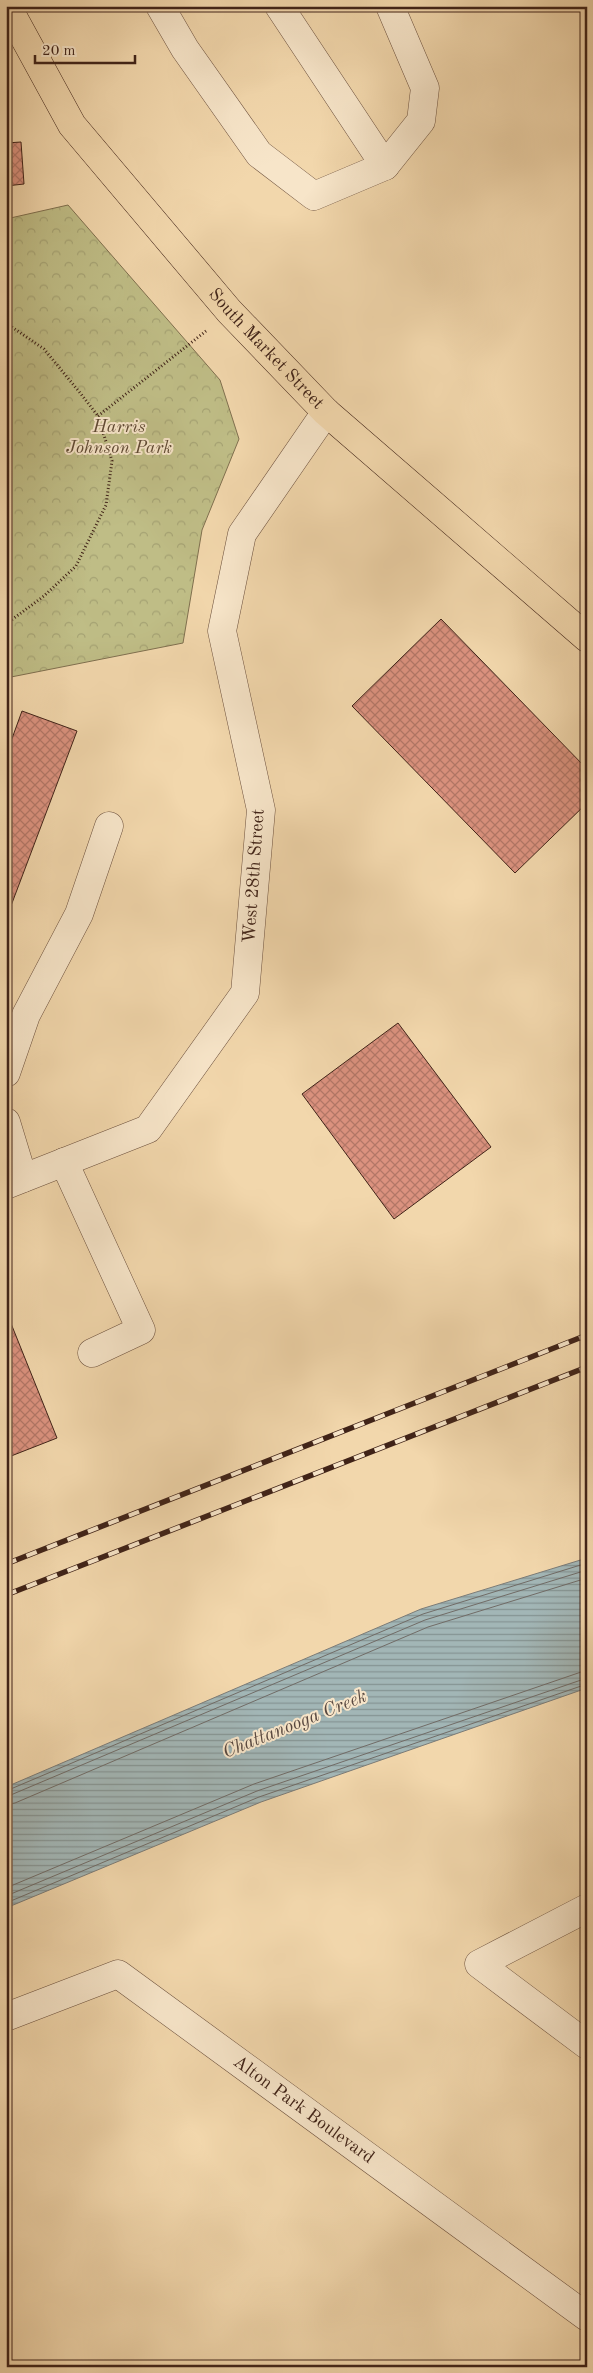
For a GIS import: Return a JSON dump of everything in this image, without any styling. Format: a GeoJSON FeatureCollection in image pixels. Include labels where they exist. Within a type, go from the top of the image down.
{"type":"FeatureCollection","features":[{"type":"Feature","properties":{"kind":"main road","name":"South Market Street"},"geometry":{"type":"LineString","coordinates":[[7,6],[72,124],[229,311],[326,412],[587,638]]}},
{"type":"Feature","properties":{"kind":"street"},"geometry":{"type":"LineString","coordinates":[[160,6],[185,49],[259,154],[314,196],[386,166],[421,121],[425,88],[390,6]]}},
{"type":"Feature","properties":{"kind":"street"},"geometry":{"type":"LineString","coordinates":[[279,6],[386,166]]}},
{"type":"Feature","properties":{"kind":"street","name":"West 28th Street"},"geometry":{"type":"LineString","coordinates":[[14,1181],[148,1129],[245,993],[261,810],[222,631],[242,534],[326,412]]}},
{"type":"Feature","properties":{"kind":"street"},"geometry":{"type":"LineString","coordinates":[[6,1073],[26,1015],[79,914],[110,826]]}},
{"type":"Feature","properties":{"kind":"street"},"geometry":{"type":"LineString","coordinates":[[6,1122],[14,1181]]}},
{"type":"Feature","properties":{"kind":"street"},"geometry":{"type":"LineString","coordinates":[[64,1162],[141,1330],[92,1353]]}},
{"type":"Feature","properties":{"kind":"street"},"geometry":{"type":"LineString","coordinates":[[587,1908],[478,1964],[587,2045]]}},
{"type":"Feature","properties":{"kind":"street","name":"Alton Park Boulevard"},"geometry":{"type":"LineString","coordinates":[[6,2017],[118,1974],[587,2317]]}},
{"type":"Feature","properties":{"kind":"path"},"geometry":{"type":"LineString","coordinates":[[98,416],[190,345],[229,311]]}},
{"type":"Feature","properties":{"kind":"path"},"geometry":{"type":"LineString","coordinates":[[6,323],[44,349],[98,416],[112,461],[106,505],[76,566],[44,596],[6,624]]}},
{"type":"Feature","properties":{"kind":"green space","name":"Harris Johnson Park"},"geometry":{"type":"Polygon","coordinates":[[[68,205],[220,380],[239,439],[202,530],[183,643],[6,678],[6,219],[68,205]]]}},
{"type":"Feature","properties":{"kind":"water","name":"Chattanooga Creek"},"geometry":{"type":"Polygon","coordinates":[[[587,1558],[587,1688],[261,1802],[6,1908],[6,1787],[421,1609],[587,1558]]]}},
{"type":"Feature","properties":{"kind":"building"},"geometry":{"type":"Polygon","coordinates":[[[21,142],[24,184],[6,186],[6,143],[21,142]]]}},
{"type":"Feature","properties":{"kind":"building"},"geometry":{"type":"Polygon","coordinates":[[[441,619],[587,769],[587,803],[515,873],[352,706],[441,619]]]}},
{"type":"Feature","properties":{"kind":"building"},"geometry":{"type":"Polygon","coordinates":[[[22,711],[77,731],[6,919],[6,755],[22,711]]]}},
{"type":"Feature","properties":{"kind":"building"},"geometry":{"type":"Polygon","coordinates":[[[398,1023],[491,1147],[394,1219],[302,1094],[398,1023]]]}},
{"type":"Feature","properties":{"kind":"building"},"geometry":{"type":"Polygon","coordinates":[[[10,1321],[57,1438],[6,1458],[6,1323],[10,1321]]]}},
{"type":"Feature","properties":{"kind":"railway"},"geometry":{"type":"LineString","coordinates":[[6,1564],[587,1335]]}},
{"type":"Feature","properties":{"kind":"railway"},"geometry":{"type":"LineString","coordinates":[[6,1595],[587,1367]]}}]}
